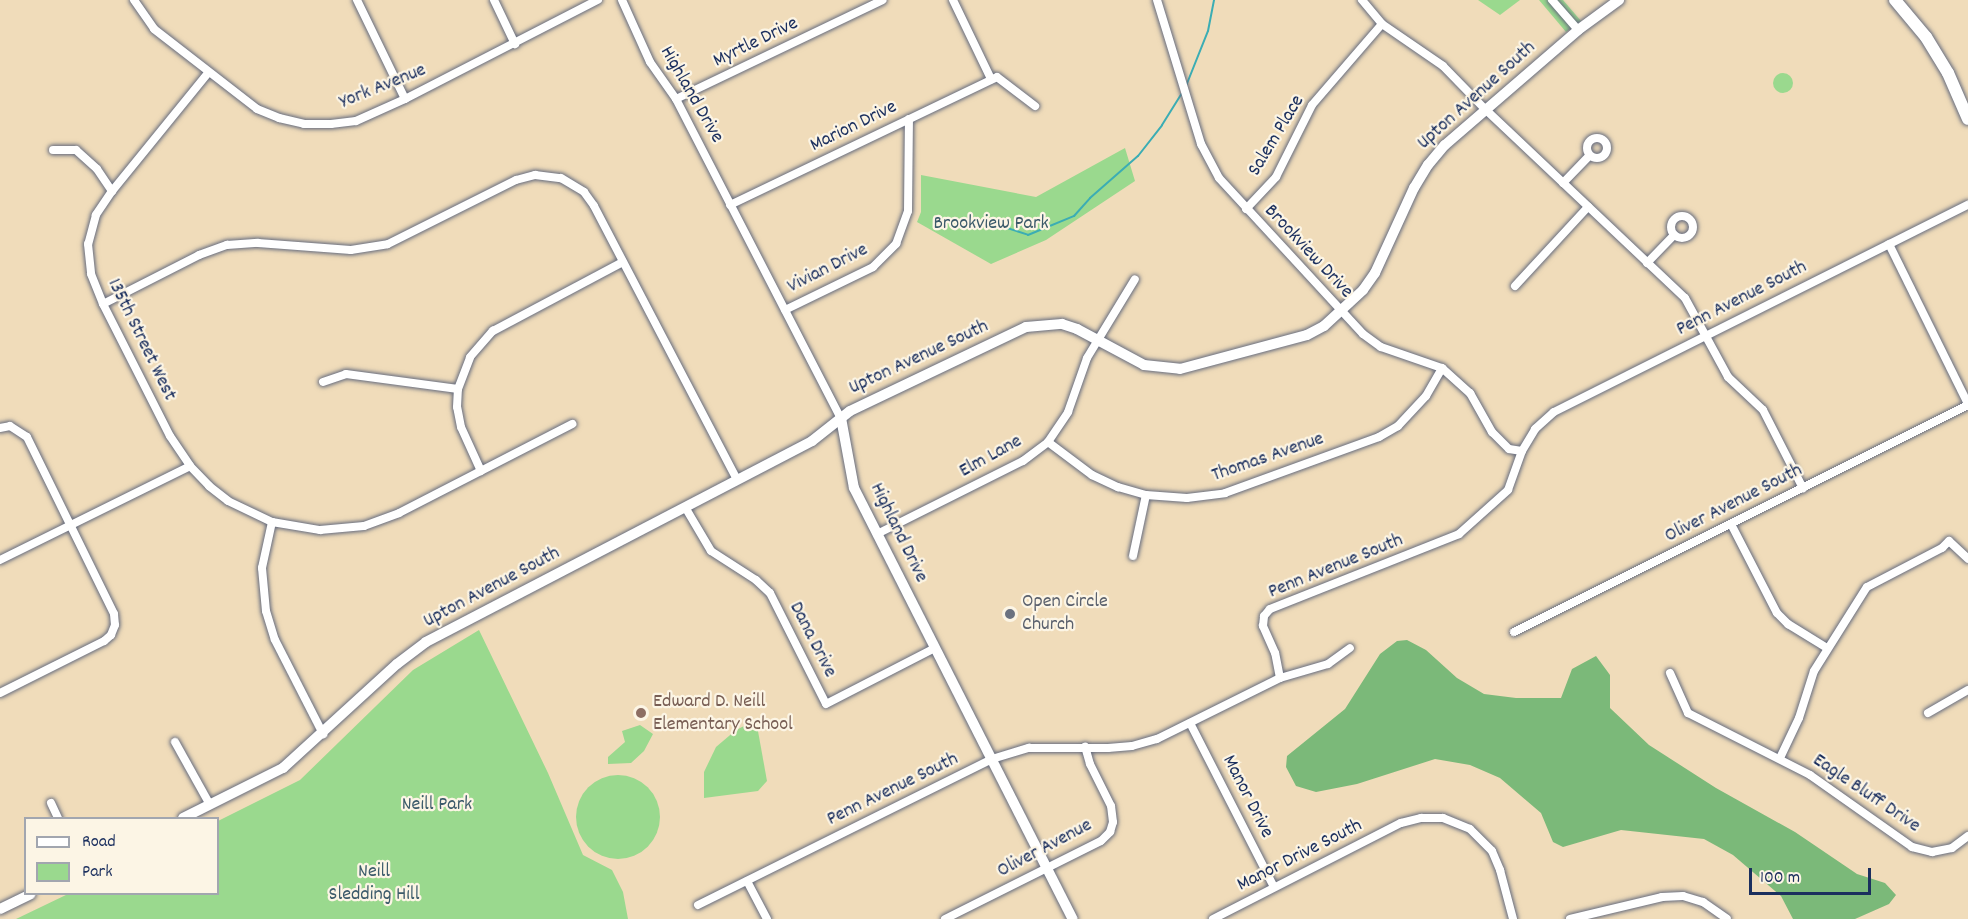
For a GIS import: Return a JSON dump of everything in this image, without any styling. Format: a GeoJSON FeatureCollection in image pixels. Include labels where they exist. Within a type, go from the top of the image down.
{"type":"FeatureCollection","features":[{"type":"Feature","properties":{"kind":"main road"},"geometry":{"type":"LineString","coordinates":[[1895,0],[1930,44],[1948,73],[1968,119]]}},
{"type":"Feature","properties":{"kind":"street","name":"York Avenue"},"geometry":{"type":"LineString","coordinates":[[134,0],[154,29],[256,109],[304,124],[356,121],[405,99],[598,0]]}},
{"type":"Feature","properties":{"kind":"street"},"geometry":{"type":"LineString","coordinates":[[357,0],[405,99]]}},
{"type":"Feature","properties":{"kind":"street"},"geometry":{"type":"LineString","coordinates":[[494,0],[515,44]]}},
{"type":"Feature","properties":{"kind":"street","name":"Highland Drive"},"geometry":{"type":"LineString","coordinates":[[622,0],[650,62],[676,99],[841,418],[854,488],[1073,919]]}},
{"type":"Feature","properties":{"kind":"street","name":"Myrtle Drive"},"geometry":{"type":"LineString","coordinates":[[676,99],[883,0]]}},
{"type":"Feature","properties":{"kind":"street"},"geometry":{"type":"LineString","coordinates":[[953,0],[991,79],[997,77],[1035,106]]}},
{"type":"Feature","properties":{"kind":"street","name":"Brookview Drive"},"geometry":{"type":"LineString","coordinates":[[1156,0],[1201,144],[1219,178],[1363,334],[1381,347],[1442,368],[1470,393],[1492,432],[1509,449],[1522,451]]}},
{"type":"Feature","properties":{"kind":"street"},"geometry":{"type":"LineString","coordinates":[[1362,0],[1382,24],[1443,66],[1485,110],[1685,298],[1728,377],[1763,410],[1803,488]]}},
{"type":"Feature","properties":{"kind":"street"},"geometry":{"type":"LineString","coordinates":[[1552,0],[1578,30]]}},
{"type":"Feature","properties":{"kind":"street","name":"Upton Avenue South"},"geometry":{"type":"LineString","coordinates":[[187,817],[283,768],[323,734],[397,664],[426,642],[812,441],[850,411],[1026,327],[1062,324],[1098,339],[1144,365],[1180,369],[1306,335],[1324,326],[1341,311],[1375,273],[1414,188],[1428,165],[1445,145],[1578,30],[1619,0]]}},
{"type":"Feature","properties":{"kind":"street","name":"Salem Place"},"geometry":{"type":"LineString","coordinates":[[1246,209],[1276,177],[1312,105],[1382,24]]}},
{"type":"Feature","properties":{"kind":"street","name":"135th Street West"},"geometry":{"type":"LineString","coordinates":[[208,73],[112,191],[96,215],[88,244],[91,274],[103,304],[170,436],[190,466],[228,501],[272,522],[320,530],[364,525],[399,513],[572,424]]}},
{"type":"Feature","properties":{"kind":"street","name":"Marion Drive"},"geometry":{"type":"LineString","coordinates":[[730,205],[991,79]]}},
{"type":"Feature","properties":{"kind":"street","name":"Vivian Drive"},"geometry":{"type":"LineString","coordinates":[[784,310],[873,267],[896,244],[904,228],[908,211],[909,119]]}},
{"type":"Feature","properties":{"kind":"street"},"geometry":{"type":"LineString","coordinates":[[53,150],[76,150],[97,169],[112,191]]}},
{"type":"Feature","properties":{"kind":"street"},"geometry":{"type":"LineString","coordinates":[[1563,183],[1589,156]]}},
{"type":"Feature","properties":{"kind":"street"},"geometry":{"type":"LineString","coordinates":[[103,304],[199,255],[227,245],[258,243],[351,249],[388,244],[516,180],[535,175],[561,178],[584,192],[594,206],[737,480]]}},
{"type":"Feature","properties":{"kind":"street","name":"Penn Avenue South"},"geometry":{"type":"LineString","coordinates":[[698,904],[992,759],[1029,747],[1132,746],[1157,739],[1280,678],[1275,653],[1263,626],[1264,616],[1270,609],[1459,534],[1508,490],[1522,451],[1535,429],[1554,412],[1968,205]]}},
{"type":"Feature","properties":{"kind":"street"},"geometry":{"type":"LineString","coordinates":[[1515,286],[1588,207]]}},
{"type":"Feature","properties":{"kind":"street"},"geometry":{"type":"LineString","coordinates":[[1647,263],[1674,235]]}},
{"type":"Feature","properties":{"kind":"street"},"geometry":{"type":"LineString","coordinates":[[1889,244],[1968,404]]}},
{"type":"Feature","properties":{"kind":"street"},"geometry":{"type":"LineString","coordinates":[[482,471],[460,427],[458,390],[470,357],[493,331],[623,262]]}},
{"type":"Feature","properties":{"kind":"street","name":"Elm Lane"},"geometry":{"type":"LineString","coordinates":[[877,534],[1023,461],[1048,442],[1068,412],[1087,358],[1135,279]]}},
{"type":"Feature","properties":{"kind":"street","name":"Thomas Avenue"},"geometry":{"type":"LineString","coordinates":[[1048,442],[1092,475],[1146,495],[1187,498],[1225,494],[1379,437],[1398,426],[1414,412],[1442,368]]}},
{"type":"Feature","properties":{"kind":"street"},"geometry":{"type":"LineString","coordinates":[[323,382],[346,374],[458,390]]}},
{"type":"Feature","properties":{"kind":"street","name":"Oliver Avenue South"},"geometry":{"type":"LineString","coordinates":[[1514,632],[1968,404]]}},
{"type":"Feature","properties":{"kind":"street"},"geometry":{"type":"LineString","coordinates":[[0,428],[10,426],[27,437],[114,614],[115,624],[111,635],[104,641],[0,693]]}},
{"type":"Feature","properties":{"kind":"street"},"geometry":{"type":"LineString","coordinates":[[0,560],[190,466]]}},
{"type":"Feature","properties":{"kind":"street"},"geometry":{"type":"LineString","coordinates":[[1133,556],[1146,495]]}},
{"type":"Feature","properties":{"kind":"street","name":"Dana Drive"},"geometry":{"type":"LineString","coordinates":[[685,507],[711,551],[756,580],[770,593],[826,704],[935,648]]}},
{"type":"Feature","properties":{"kind":"street"},"geometry":{"type":"LineString","coordinates":[[272,522],[262,568],[266,611],[275,640],[323,734]]}},
{"type":"Feature","properties":{"kind":"street"},"geometry":{"type":"LineString","coordinates":[[1731,524],[1777,613],[1788,624],[1827,648]]}},
{"type":"Feature","properties":{"kind":"street"},"geometry":{"type":"LineString","coordinates":[[1780,758],[1799,718],[1814,671],[1867,587],[1942,548],[1949,541],[1968,559]]}},
{"type":"Feature","properties":{"kind":"street"},"geometry":{"type":"LineString","coordinates":[[1280,678],[1328,664],[1350,648]]}},
{"type":"Feature","properties":{"kind":"street","name":"Eagle Bluff Drive"},"geometry":{"type":"LineString","coordinates":[[1670,673],[1688,712],[1710,726],[1780,758],[1810,775],[1912,848],[1932,852],[1952,848],[1968,837]]}},
{"type":"Feature","properties":{"kind":"street"},"geometry":{"type":"LineString","coordinates":[[1928,712],[1968,690]]}},
{"type":"Feature","properties":{"kind":"street","name":"Manor Drive"},"geometry":{"type":"LineString","coordinates":[[1190,723],[1274,887]]}},
{"type":"Feature","properties":{"kind":"street"},"geometry":{"type":"LineString","coordinates":[[175,742],[210,805]]}},
{"type":"Feature","properties":{"kind":"street","name":"Oliver Avenue"},"geometry":{"type":"LineString","coordinates":[[945,919],[1101,841],[1110,832],[1113,822],[1112,806],[1090,764],[1085,747]]}},
{"type":"Feature","properties":{"kind":"street"},"geometry":{"type":"LineString","coordinates":[[51,803],[57,817]]}},
{"type":"Feature","properties":{"kind":"street","name":"Manor Drive South"},"geometry":{"type":"LineString","coordinates":[[1215,919],[1401,823],[1421,818],[1443,818],[1470,829],[1492,851],[1500,870],[1513,919]]}},
{"type":"Feature","properties":{"kind":"street"},"geometry":{"type":"LineString","coordinates":[[747,881],[767,919]]}},
{"type":"Feature","properties":{"kind":"street"},"geometry":{"type":"LineString","coordinates":[[0,909],[29,895]]}},
{"type":"Feature","properties":{"kind":"street"},"geometry":{"type":"LineString","coordinates":[[1570,919],[1662,897],[1683,896],[1703,902],[1727,919]]}},
{"type":"Feature","properties":{"kind":"green space"},"geometry":{"type":"Polygon","coordinates":[[[1478,0],[1520,0],[1500,15],[1478,0]]]}},
{"type":"Feature","properties":{"kind":"green space"},"geometry":{"type":"Polygon","coordinates":[[[1539,0],[1563,0],[1581,21],[1566,32],[1539,0]]]}},
{"type":"Feature","properties":{"kind":"green space"},"geometry":{"type":"Polygon","coordinates":[[[1783,73],[1790,76],[1793,83],[1790,90],[1783,93],[1776,90],[1773,83],[1776,76],[1783,73]]]}},
{"type":"Feature","properties":{"kind":"green space","name":"Brookview Park"},"geometry":{"type":"Polygon","coordinates":[[[1125,148],[1135,181],[1046,240],[991,264],[917,222],[921,212],[921,175],[1036,197],[1125,148]]]}},
{"type":"Feature","properties":{"kind":"green space","name":"Neill Park"},"geometry":{"type":"Polygon","coordinates":[[[479,630],[548,773],[583,855],[612,870],[623,892],[628,919],[16,919],[66,895],[219,895],[219,820],[300,780],[413,670],[479,630]]]}},
{"type":"Feature","properties":{"kind":"green space"},"geometry":{"type":"Polygon","coordinates":[[[1407,640],[1426,650],[1457,678],[1484,694],[1516,698],[1561,698],[1572,669],[1596,656],[1610,675],[1610,708],[1649,745],[1716,788],[1795,832],[1857,874],[1885,883],[1896,895],[1889,904],[1855,919],[1793,919],[1781,896],[1733,855],[1704,839],[1621,830],[1563,847],[1553,842],[1541,813],[1500,778],[1470,765],[1435,759],[1357,784],[1316,792],[1296,786],[1286,767],[1287,756],[1345,709],[1380,654],[1397,641],[1407,640]]]}},
{"type":"Feature","properties":{"kind":"green space"},"geometry":{"type":"Polygon","coordinates":[[[756,720],[767,781],[758,791],[704,798],[704,772],[716,747],[736,730],[756,720]]]}},
{"type":"Feature","properties":{"kind":"green space"},"geometry":{"type":"Polygon","coordinates":[[[640,725],[653,734],[644,751],[631,763],[608,764],[608,757],[625,742],[622,731],[640,725]]]}},
{"type":"Feature","properties":{"kind":"green space"},"geometry":{"type":"Polygon","coordinates":[[[618,775],[634,778],[648,787],[657,801],[660,817],[657,833],[648,847],[634,856],[618,859],[602,856],[588,847],[579,833],[576,817],[579,801],[588,787],[602,778],[618,775]]]}},
{"type":"Feature","properties":{"kind":"waterway"},"geometry":{"type":"LineString","coordinates":[[1186,86],[1208,31],[1214,0]]}},
{"type":"Feature","properties":{"kind":"waterway"},"geometry":{"type":"LineString","coordinates":[[1001,226],[1028,235],[1074,216],[1090,198],[1138,156],[1162,125],[1182,93]]}},
{"type":"Feature","properties":{"kind":"place","name":"Open Circle Church"},"geometry":{"type":"Point","coordinates":[1010,614]}},
{"type":"Feature","properties":{"kind":"place","name":"Edward D. Neill Elementary School"},"geometry":{"type":"Point","coordinates":[641,713]}},
{"type":"Feature","properties":{"kind":"park label","name":"Neill Sledding Hill"},"geometry":{"type":"Point","coordinates":[374,884]}}]}
